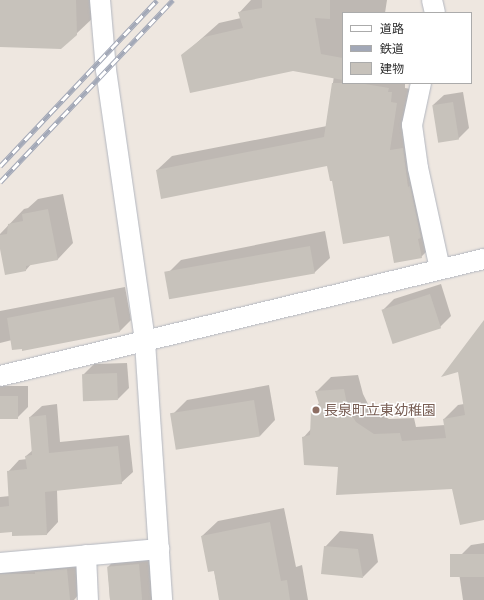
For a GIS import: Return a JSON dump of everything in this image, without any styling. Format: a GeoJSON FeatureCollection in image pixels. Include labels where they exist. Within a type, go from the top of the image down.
{"type":"FeatureCollection","features":[{"type":"Feature","properties":{"kind":"street"},"geometry":{"type":"LineString","coordinates":[[100,0],[106,70],[145,342],[162,600]]}},
{"type":"Feature","properties":{"kind":"street"},"geometry":{"type":"LineString","coordinates":[[432,0],[435,12]]}},
{"type":"Feature","properties":{"kind":"street"},"geometry":{"type":"LineString","coordinates":[[421,84],[412,125],[418,168],[440,269]]}},
{"type":"Feature","properties":{"kind":"street"},"geometry":{"type":"LineString","coordinates":[[0,376],[484,259]]}},
{"type":"Feature","properties":{"kind":"street"},"geometry":{"type":"LineString","coordinates":[[0,563],[159,550]]}},
{"type":"Feature","properties":{"kind":"street"},"geometry":{"type":"LineString","coordinates":[[86,555],[88,600]]}},
{"type":"Feature","properties":{"kind":"building"},"geometry":{"type":"Polygon","coordinates":[[[0,0],[76,0],[77,35],[61,49],[0,47],[0,0]]]}},
{"type":"Feature","properties":{"kind":"building"},"geometry":{"type":"Polygon","coordinates":[[[262,0],[330,0],[330,19],[315,18],[321,54],[342,58],[342,80],[293,71],[190,93],[181,55],[204,37],[243,28],[238,12],[262,8],[262,0]]]}},
{"type":"Feature","properties":{"kind":"building"},"geometry":{"type":"Polygon","coordinates":[[[332,83],[365,84],[389,88],[388,92],[392,92],[391,102],[397,103],[390,150],[403,148],[408,187],[410,186],[421,238],[418,239],[422,258],[394,263],[389,236],[343,244],[332,181],[330,181],[327,166],[161,199],[156,170],[324,137],[332,83]]]}},
{"type":"Feature","properties":{"kind":"building"},"geometry":{"type":"Polygon","coordinates":[[[453,102],[459,140],[438,143],[432,105],[453,102]]]}},
{"type":"Feature","properties":{"kind":"building"},"geometry":{"type":"Polygon","coordinates":[[[48,209],[58,260],[26,266],[26,271],[5,275],[0,249],[0,235],[7,234],[8,224],[23,221],[22,214],[48,209]]]}},
{"type":"Feature","properties":{"kind":"building"},"geometry":{"type":"Polygon","coordinates":[[[310,246],[315,274],[169,299],[164,272],[310,246]]]}},
{"type":"Feature","properties":{"kind":"building"},"geometry":{"type":"Polygon","coordinates":[[[430,294],[441,328],[393,344],[381,310],[430,294]]]}},
{"type":"Feature","properties":{"kind":"building"},"geometry":{"type":"Polygon","coordinates":[[[114,297],[120,332],[22,351],[22,349],[12,350],[7,318],[114,297]]]}},
{"type":"Feature","properties":{"kind":"building"},"geometry":{"type":"Polygon","coordinates":[[[484,320],[484,520],[460,525],[452,489],[336,495],[338,467],[304,465],[302,437],[310,435],[311,410],[320,407],[315,391],[344,389],[348,409],[356,422],[374,434],[400,433],[402,441],[446,438],[443,419],[465,415],[458,372],[441,377],[484,320]]]}},
{"type":"Feature","properties":{"kind":"building"},"geometry":{"type":"Polygon","coordinates":[[[117,373],[118,400],[83,401],[82,374],[117,373]]]}},
{"type":"Feature","properties":{"kind":"building"},"geometry":{"type":"Polygon","coordinates":[[[0,396],[18,396],[18,419],[0,419],[0,396]]]}},
{"type":"Feature","properties":{"kind":"building"},"geometry":{"type":"Polygon","coordinates":[[[254,400],[260,437],[176,450],[170,413],[254,400]]]}},
{"type":"Feature","properties":{"kind":"building"},"geometry":{"type":"Polygon","coordinates":[[[46,415],[49,453],[118,446],[122,484],[45,492],[47,535],[12,536],[12,532],[0,533],[0,507],[9,506],[7,471],[27,469],[25,456],[32,455],[29,417],[46,415]]]}},
{"type":"Feature","properties":{"kind":"building"},"geometry":{"type":"Polygon","coordinates":[[[270,522],[281,581],[287,580],[290,600],[219,600],[214,571],[208,572],[201,536],[270,522]]]}},
{"type":"Feature","properties":{"kind":"building"},"geometry":{"type":"Polygon","coordinates":[[[324,546],[358,549],[363,578],[321,574],[324,546]]]}},
{"type":"Feature","properties":{"kind":"building"},"geometry":{"type":"Polygon","coordinates":[[[450,554],[484,554],[484,577],[450,577],[450,554]]]}},
{"type":"Feature","properties":{"kind":"building"},"geometry":{"type":"Polygon","coordinates":[[[139,564],[142,600],[110,600],[107,567],[139,564]]]}},
{"type":"Feature","properties":{"kind":"building"},"geometry":{"type":"Polygon","coordinates":[[[67,569],[70,600],[0,600],[0,574],[35,574],[35,572],[67,569]]]}},
{"type":"Feature","properties":{"kind":"railway"},"geometry":{"type":"LineString","coordinates":[[0,166],[157,0]]}},
{"type":"Feature","properties":{"kind":"railway"},"geometry":{"type":"LineString","coordinates":[[0,182],[173,0]]}},
{"type":"Feature","properties":{"kind":"place","name":"長泉町立東幼稚園"},"geometry":{"type":"Point","coordinates":[316,410]}}]}
